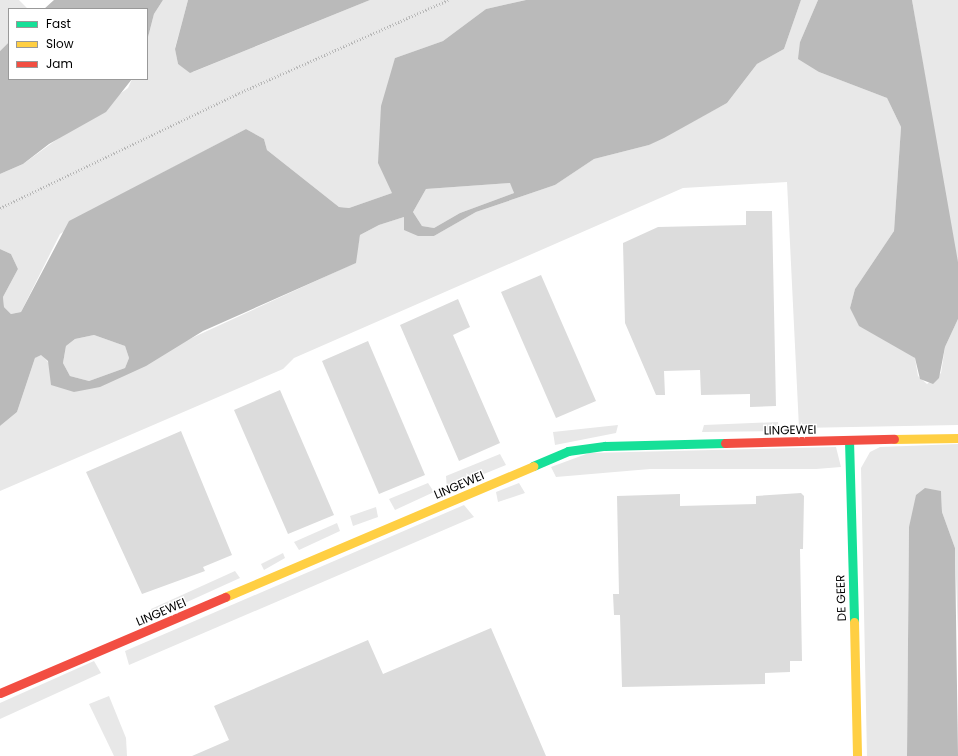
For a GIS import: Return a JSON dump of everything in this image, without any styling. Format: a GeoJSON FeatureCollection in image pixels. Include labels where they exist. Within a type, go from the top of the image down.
{"type":"FeatureCollection","features":[{"type":"Feature","properties":{"kind":"street","name":"LINGEWEI"},"geometry":{"type":"LineString","coordinates":[[0,694],[568,451],[605,446],[958,438]]}},
{"type":"Feature","properties":{"kind":"street","name":"DE GEER"},"geometry":{"type":"LineString","coordinates":[[849,440],[857,756]]}},
{"type":"Feature","properties":{"kind":"path"},"geometry":{"type":"LineString","coordinates":[[0,208],[238,93],[448,0]]}},
{"type":"Feature","properties":{"kind":"shaded area"},"geometry":{"type":"Polygon","coordinates":[[[0,0],[19,0],[27,8],[8,8],[8,43],[0,51],[0,0]]]}},
{"type":"Feature","properties":{"kind":"shaded area"},"geometry":{"type":"Polygon","coordinates":[[[54,0],[163,0],[154,14],[148,37],[148,8],[45,8],[54,0]]]}},
{"type":"Feature","properties":{"kind":"shaded area"},"geometry":{"type":"Polygon","coordinates":[[[163,0],[188,0],[175,48],[178,64],[193,72],[370,0],[526,0],[486,9],[443,41],[395,58],[392,193],[349,208],[339,207],[267,150],[264,139],[246,129],[145,182],[60,234],[21,312],[11,314],[4,307],[3,297],[18,269],[11,254],[0,249],[0,174],[23,164],[128,88],[132,80],[148,80],[148,37],[154,14],[163,0]]]}},
{"type":"Feature","properties":{"kind":"shaded area"},"geometry":{"type":"Polygon","coordinates":[[[188,0],[370,0],[190,73],[178,64],[175,49],[188,0]]]}},
{"type":"Feature","properties":{"kind":"shaded area"},"geometry":{"type":"Polygon","coordinates":[[[526,0],[801,0],[784,49],[757,64],[727,103],[664,138],[649,145],[594,159],[555,185],[476,212],[434,236],[418,236],[404,230],[404,217],[379,225],[360,235],[356,263],[203,331],[146,366],[100,387],[74,392],[51,385],[48,361],[41,355],[35,358],[17,412],[0,426],[0,249],[11,254],[18,269],[3,297],[4,307],[11,314],[21,312],[69,221],[246,129],[264,139],[267,150],[339,207],[349,208],[392,193],[378,163],[381,106],[395,58],[443,41],[486,9],[526,0]],[[510,183],[426,189],[413,212],[422,226],[434,228],[460,213],[514,193],[510,183]],[[94,335],[75,339],[66,346],[63,363],[70,376],[89,381],[125,368],[129,358],[125,346],[94,335]]]}},
{"type":"Feature","properties":{"kind":"shaded area"},"geometry":{"type":"Polygon","coordinates":[[[801,0],[818,0],[800,42],[819,72],[887,98],[901,127],[894,231],[855,289],[850,308],[915,358],[918,376],[927,384],[941,373],[945,347],[958,319],[958,425],[799,428],[787,182],[683,188],[294,358],[283,369],[0,491],[0,426],[17,412],[35,358],[41,354],[74,392],[355,263],[360,235],[379,225],[404,217],[434,236],[476,212],[555,185],[594,159],[649,145],[727,103],[757,64],[784,49],[801,0]]]}},
{"type":"Feature","properties":{"kind":"shaded area"},"geometry":{"type":"Polygon","coordinates":[[[818,0],[912,0],[958,262],[958,319],[945,347],[939,378],[933,384],[920,379],[915,358],[859,326],[850,308],[855,289],[894,231],[901,127],[887,98],[819,72],[798,59],[800,42],[818,0]]]}},
{"type":"Feature","properties":{"kind":"shaded area"},"geometry":{"type":"Polygon","coordinates":[[[912,0],[958,0],[958,262],[955,256],[912,0]]]}},
{"type":"Feature","properties":{"kind":"shaded area"},"geometry":{"type":"Polygon","coordinates":[[[8,43],[8,80],[131,80],[106,112],[49,144],[23,164],[0,174],[0,51],[8,43]]]}},
{"type":"Feature","properties":{"kind":"shaded area"},"geometry":{"type":"Polygon","coordinates":[[[511,183],[514,193],[460,213],[434,228],[422,226],[413,212],[426,189],[511,183]]]}},
{"type":"Feature","properties":{"kind":"shaded area"},"geometry":{"type":"Polygon","coordinates":[[[94,335],[125,346],[129,358],[125,368],[89,381],[70,376],[63,363],[66,346],[75,339],[94,335]]]}},
{"type":"Feature","properties":{"kind":"shaded area"},"geometry":{"type":"Polygon","coordinates":[[[778,422],[779,431],[702,432],[704,425],[778,422]]]}},
{"type":"Feature","properties":{"kind":"shaded area"},"geometry":{"type":"Polygon","coordinates":[[[618,425],[616,433],[555,445],[553,432],[618,425]]]}},
{"type":"Feature","properties":{"kind":"shaded area"},"geometry":{"type":"Polygon","coordinates":[[[958,444],[958,633],[955,548],[942,512],[941,491],[909,527],[907,756],[867,756],[861,468],[870,452],[880,447],[958,444]]]}},
{"type":"Feature","properties":{"kind":"shaded area"},"geometry":{"type":"Polygon","coordinates":[[[836,447],[841,467],[816,469],[650,469],[556,477],[551,467],[589,453],[836,447]]]}},
{"type":"Feature","properties":{"kind":"shaded area"},"geometry":{"type":"Polygon","coordinates":[[[500,454],[506,465],[447,489],[446,476],[500,454]]]}},
{"type":"Feature","properties":{"kind":"shaded area"},"geometry":{"type":"Polygon","coordinates":[[[428,483],[434,492],[395,510],[389,499],[428,483]]]}},
{"type":"Feature","properties":{"kind":"shaded area"},"geometry":{"type":"Polygon","coordinates":[[[519,483],[525,493],[498,502],[496,492],[519,483]]]}},
{"type":"Feature","properties":{"kind":"shaded area"},"geometry":{"type":"Polygon","coordinates":[[[925,488],[941,491],[942,512],[955,548],[958,756],[907,756],[909,527],[916,495],[925,488]]]}},
{"type":"Feature","properties":{"kind":"shaded area"},"geometry":{"type":"Polygon","coordinates":[[[464,505],[474,517],[129,665],[125,651],[464,505]]]}},
{"type":"Feature","properties":{"kind":"shaded area"},"geometry":{"type":"Polygon","coordinates":[[[376,507],[378,517],[353,526],[350,516],[376,507]]]}},
{"type":"Feature","properties":{"kind":"shaded area"},"geometry":{"type":"Polygon","coordinates":[[[337,523],[340,531],[299,550],[294,542],[337,523]]]}},
{"type":"Feature","properties":{"kind":"shaded area"},"geometry":{"type":"Polygon","coordinates":[[[283,553],[285,558],[264,570],[261,564],[283,553]]]}},
{"type":"Feature","properties":{"kind":"shaded area"},"geometry":{"type":"Polygon","coordinates":[[[235,571],[240,578],[154,617],[151,609],[235,571]]]}},
{"type":"Feature","properties":{"kind":"shaded area"},"geometry":{"type":"Polygon","coordinates":[[[94,661],[101,673],[0,719],[0,703],[94,661]]]}},
{"type":"Feature","properties":{"kind":"shaded area"},"geometry":{"type":"Polygon","coordinates":[[[109,696],[126,738],[127,756],[114,756],[89,704],[109,696]]]}},
{"type":"Feature","properties":{"kind":"building"},"geometry":{"type":"Polygon","coordinates":[[[746,211],[772,211],[776,406],[750,407],[750,394],[701,395],[700,370],[664,371],[665,395],[656,395],[625,323],[623,243],[658,227],[746,225],[746,211]]]}},
{"type":"Feature","properties":{"kind":"building"},"geometry":{"type":"Polygon","coordinates":[[[541,275],[596,401],[556,418],[501,292],[541,275]]]}},
{"type":"Feature","properties":{"kind":"building"},"geometry":{"type":"Polygon","coordinates":[[[458,299],[470,327],[453,335],[500,443],[459,461],[400,325],[458,299]]]}},
{"type":"Feature","properties":{"kind":"building"},"geometry":{"type":"Polygon","coordinates":[[[368,341],[425,475],[379,494],[322,361],[368,341]]]}},
{"type":"Feature","properties":{"kind":"building"},"geometry":{"type":"Polygon","coordinates":[[[280,390],[334,515],[288,534],[234,410],[280,390]]]}},
{"type":"Feature","properties":{"kind":"building"},"geometry":{"type":"Polygon","coordinates":[[[181,431],[232,555],[203,567],[205,571],[142,594],[86,472],[181,431]]]}},
{"type":"Feature","properties":{"kind":"building"},"geometry":{"type":"Polygon","coordinates":[[[801,493],[804,496],[803,549],[800,549],[802,661],[790,661],[790,672],[765,673],[765,684],[622,687],[620,615],[614,615],[613,594],[619,594],[617,496],[680,494],[680,506],[756,504],[756,496],[801,493]]]}},
{"type":"Feature","properties":{"kind":"building"},"geometry":{"type":"Polygon","coordinates":[[[491,628],[546,756],[192,756],[229,740],[214,706],[368,640],[383,674],[491,628]]]}},
{"type":"Feature","properties":{"kind":"traffic: fast"},"geometry":{"type":"LineString","coordinates":[[849,440],[854,622]]}},
{"type":"Feature","properties":{"kind":"traffic: fast"},"geometry":{"type":"LineString","coordinates":[[533,466],[568,451],[605,446],[725,443]]}},
{"type":"Feature","properties":{"kind":"traffic: slow"},"geometry":{"type":"LineString","coordinates":[[894,439],[958,438]]}},
{"type":"Feature","properties":{"kind":"traffic: slow"},"geometry":{"type":"LineString","coordinates":[[225,597],[533,466]]}},
{"type":"Feature","properties":{"kind":"traffic: slow"},"geometry":{"type":"LineString","coordinates":[[854,622],[857,756]]}},
{"type":"Feature","properties":{"kind":"traffic: jam"},"geometry":{"type":"LineString","coordinates":[[725,443],[894,439]]}},
{"type":"Feature","properties":{"kind":"traffic: jam"},"geometry":{"type":"LineString","coordinates":[[0,693],[225,597]]}}]}
